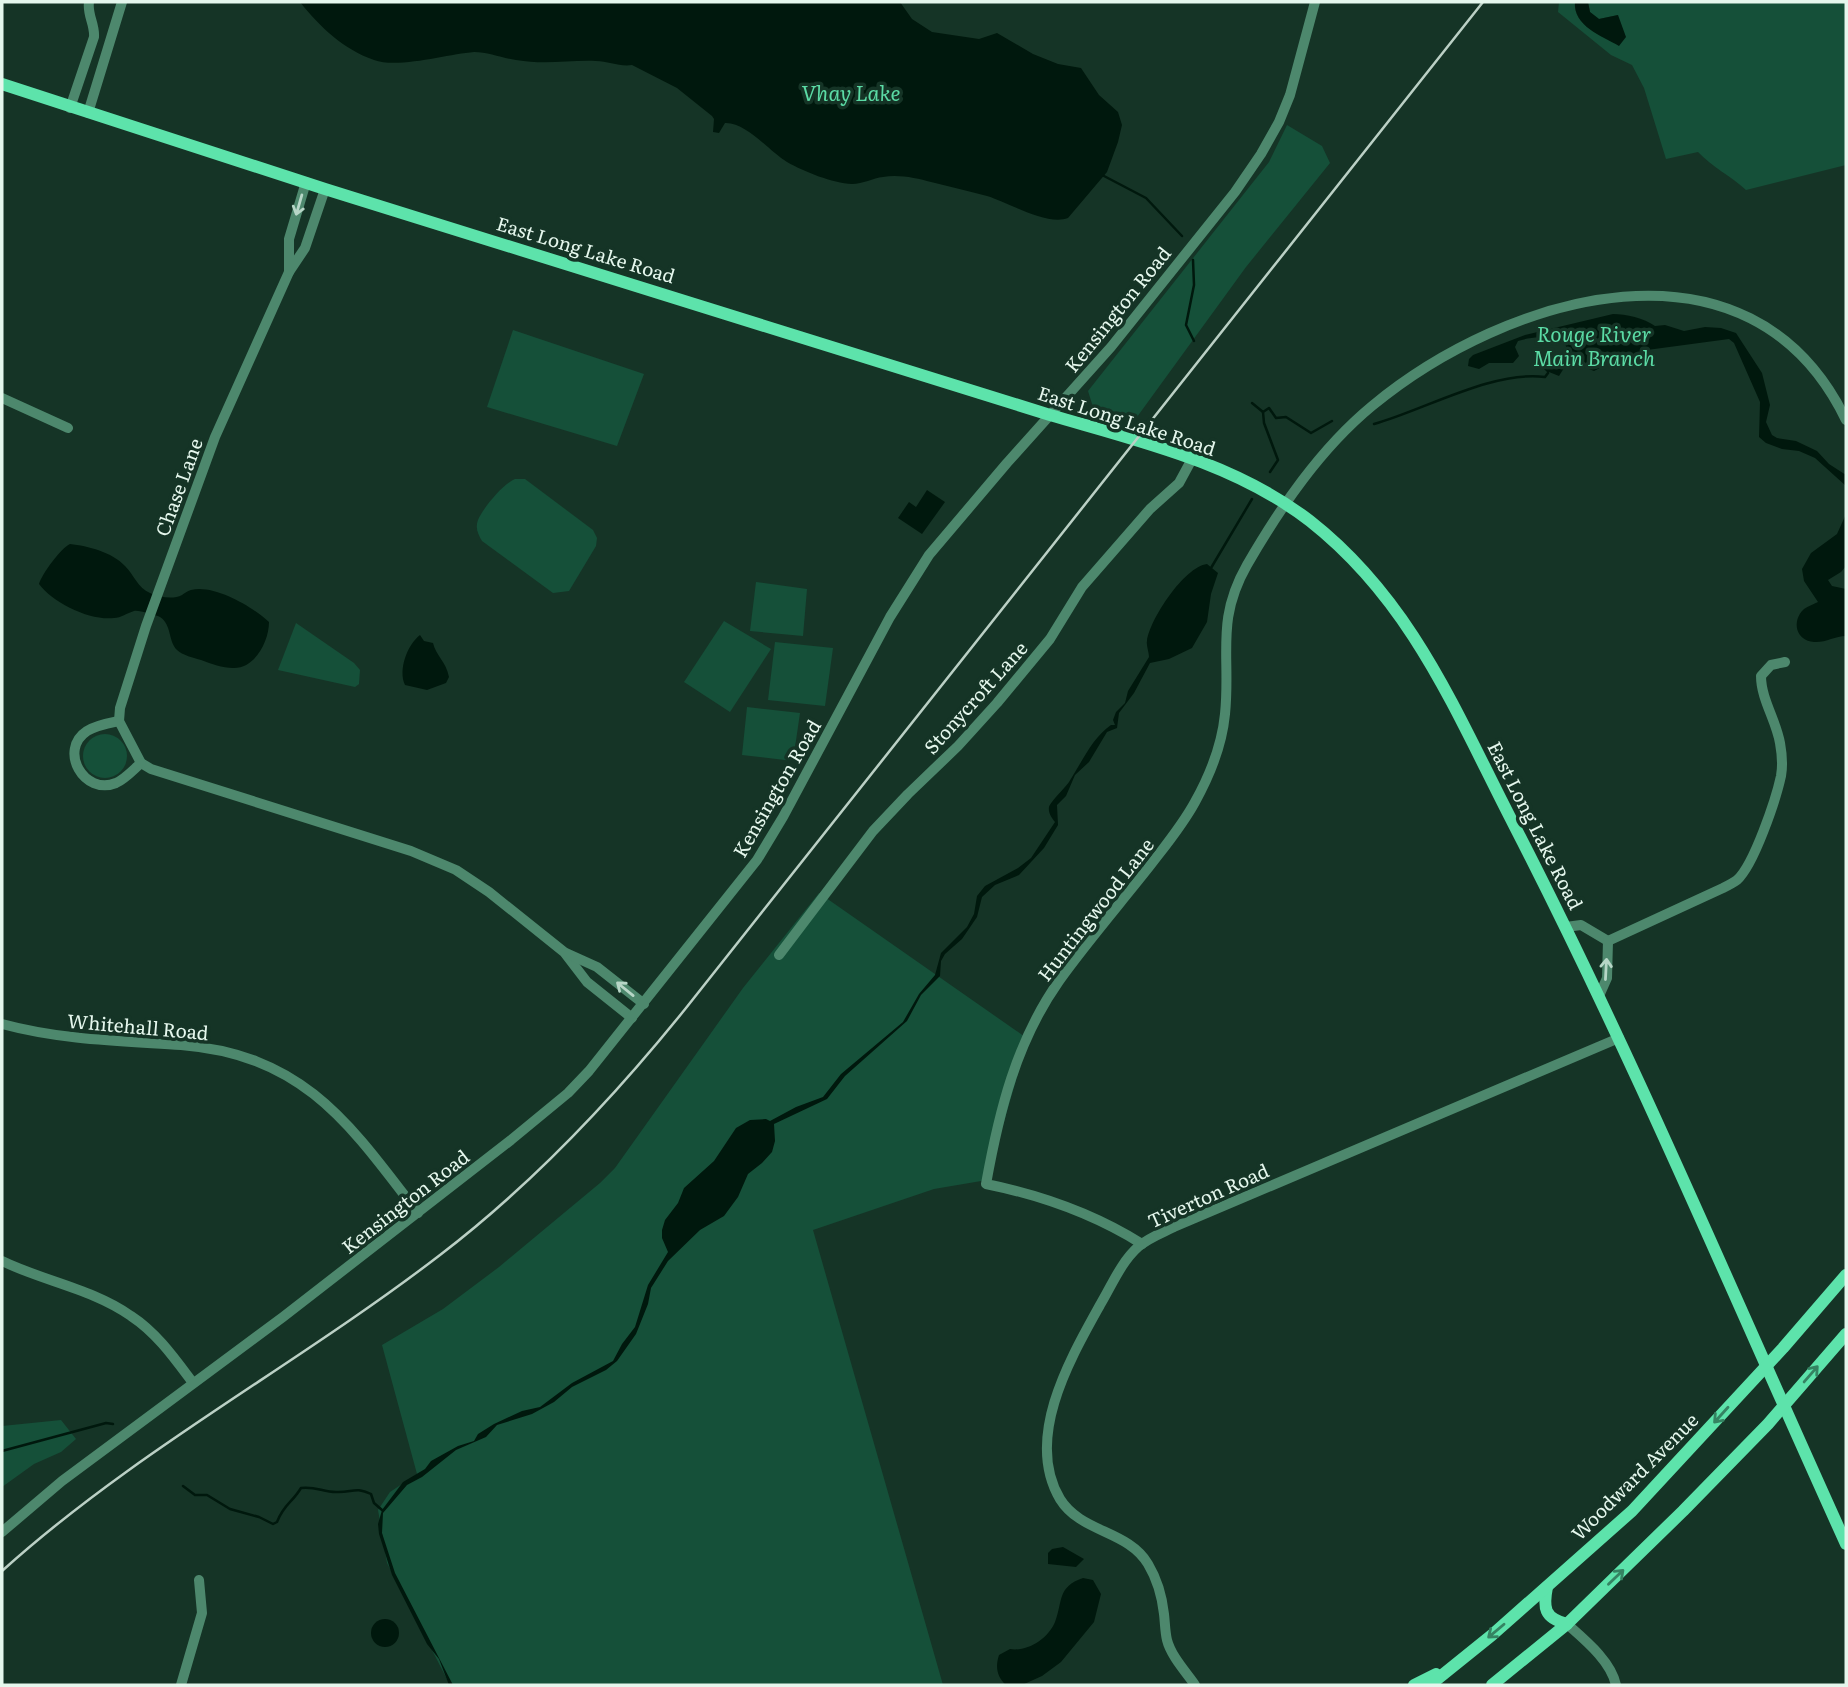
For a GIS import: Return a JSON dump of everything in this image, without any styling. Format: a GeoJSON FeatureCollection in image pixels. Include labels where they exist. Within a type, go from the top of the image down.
{"type":"FeatureCollection","features":[{"type":"Feature","properties":{"kind":"main road","name":"East Long Lake Road"},"geometry":{"type":"LineString","coordinates":[[2,84],[325,189],[1192,459],[1236,476],[1285,504],[1317,527],[1382,591],[1411,630],[1465,727],[1619,1038],[1768,1365],[1846,1544]]}},
{"type":"Feature","properties":{"kind":"main road","name":"Woodward Avenue"},"geometry":{"type":"LineString","coordinates":[[1430,1685],[1547,1587],[1632,1511],[1768,1365],[1846,1275]]}},
{"type":"Feature","properties":{"kind":"main road"},"geometry":{"type":"LineString","coordinates":[[1492,1685],[1567,1624],[1683,1511],[1785,1404],[1846,1334]]}},
{"type":"Feature","properties":{"kind":"main road"},"geometry":{"type":"LineString","coordinates":[[1547,1587],[1544,1601],[1549,1616],[1567,1624]]}},
{"type":"Feature","properties":{"kind":"main road"},"geometry":{"type":"LineString","coordinates":[[1414,1685],[1452,1666]]}},
{"type":"Feature","properties":{"kind":"street"},"geometry":{"type":"LineString","coordinates":[[71,108],[94,37],[89,2]]}},
{"type":"Feature","properties":{"kind":"street"},"geometry":{"type":"LineString","coordinates":[[88,113],[121,2]]}},
{"type":"Feature","properties":{"kind":"street","name":"Kensington Road"},"geometry":{"type":"LineString","coordinates":[[2,1531],[54,1487],[418,1213],[568,1093],[589,1071],[757,860],[783,817],[890,617],[923,564],[970,506],[1111,347],[1235,192],[1261,154],[1290,95],[1315,2]]}},
{"type":"Feature","properties":{"kind":"street"},"geometry":{"type":"LineString","coordinates":[[94,37],[109,42]]}},
{"type":"Feature","properties":{"kind":"street"},"geometry":{"type":"LineString","coordinates":[[84,70],[98,75]]}},
{"type":"Feature","properties":{"kind":"street","name":"Chase Lane"},"geometry":{"type":"LineString","coordinates":[[289,272],[289,239],[306,182]]}},
{"type":"Feature","properties":{"kind":"street","name":"Chase Lane"},"geometry":{"type":"LineString","coordinates":[[119,721],[120,708],[146,626],[223,415],[289,272],[305,248],[325,189]]}},
{"type":"Feature","properties":{"kind":"street"},"geometry":{"type":"LineString","coordinates":[[1285,504],[1329,449],[1360,416],[1428,365],[1465,343],[1515,322],[1555,309],[1606,299],[1650,295],[1691,299],[1713,304],[1755,322],[1786,343],[1808,363],[1828,389],[1846,420]]}},
{"type":"Feature","properties":{"kind":"street"},"geometry":{"type":"LineString","coordinates":[[2,397],[68,428]]}},
{"type":"Feature","properties":{"kind":"street","name":"Stonycroft Lane"},"geometry":{"type":"LineString","coordinates":[[779,955],[879,824],[958,746],[997,703],[1050,639],[1082,587],[1150,509],[1179,483],[1192,459]]}},
{"type":"Feature","properties":{"kind":"street","name":"Huntingwood Lane"},"geometry":{"type":"LineString","coordinates":[[1142,1244],[1118,1228],[1082,1214],[986,1184],[991,1157],[1011,1075],[1042,1009],[1058,982],[1189,814],[1209,776],[1224,723],[1225,634],[1230,605],[1245,567],[1285,504]]}},
{"type":"Feature","properties":{"kind":"street"},"geometry":{"type":"LineString","coordinates":[[1608,941],[1737,880],[1760,839],[1781,775],[1780,740],[1761,679],[1766,668],[1785,662]]}},
{"type":"Feature","properties":{"kind":"street"},"geometry":{"type":"LineString","coordinates":[[141,763],[115,784],[105,786],[88,781],[77,769],[74,755],[78,740],[83,734],[119,721],[141,763],[151,769],[438,861],[473,880],[564,952],[597,967],[644,1004]]}},
{"type":"Feature","properties":{"kind":"street"},"geometry":{"type":"LineString","coordinates":[[1566,927],[1581,925],[1608,941]]}},
{"type":"Feature","properties":{"kind":"street"},"geometry":{"type":"LineString","coordinates":[[1599,996],[1607,978],[1608,941]]}},
{"type":"Feature","properties":{"kind":"street"},"geometry":{"type":"LineString","coordinates":[[564,952],[587,982],[632,1018]]}},
{"type":"Feature","properties":{"kind":"street","name":"Whitehall Road"},"geometry":{"type":"LineString","coordinates":[[2,1024],[85,1040],[206,1048],[240,1056],[270,1068],[306,1087],[333,1109],[358,1136],[418,1213]]}},
{"type":"Feature","properties":{"kind":"street","name":"Tiverton Road"},"geometry":{"type":"LineString","coordinates":[[1195,1685],[1168,1645],[1162,1600],[1148,1563],[1133,1546],[1084,1522],[1070,1512],[1055,1489],[1048,1460],[1046,1442],[1051,1418],[1071,1357],[1119,1273],[1142,1244],[1218,1208],[1619,1038]]}},
{"type":"Feature","properties":{"kind":"street"},"geometry":{"type":"LineString","coordinates":[[2,1261],[27,1273],[106,1301],[130,1315],[164,1346],[193,1383]]}},
{"type":"Feature","properties":{"kind":"street"},"geometry":{"type":"LineString","coordinates":[[181,1685],[202,1613],[199,1580]]}},
{"type":"Feature","properties":{"kind":"street"},"geometry":{"type":"LineString","coordinates":[[1567,1624],[1607,1665],[1616,1685]]}},
{"type":"Feature","properties":{"kind":"green space"},"geometry":{"type":"Polygon","coordinates":[[[1559,2],[1575,2],[1579,19],[1603,37],[1618,15],[1599,19],[1590,12],[1588,2],[1846,2],[1846,165],[1746,190],[1698,152],[1666,159],[1644,88],[1632,65],[1611,55],[1558,12],[1559,2]]]}},
{"type":"Feature","properties":{"kind":"green space"},"geometry":{"type":"Polygon","coordinates":[[[1287,125],[1322,146],[1330,163],[1246,267],[1137,417],[1093,407],[1088,391],[1269,162],[1287,125]]]}},
{"type":"Feature","properties":{"kind":"green space"},"geometry":{"type":"Polygon","coordinates":[[[513,330],[644,374],[617,446],[487,407],[513,330]]]}},
{"type":"Feature","properties":{"kind":"green space"},"geometry":{"type":"Polygon","coordinates":[[[515,479],[525,479],[593,530],[597,538],[596,546],[569,591],[553,593],[482,541],[479,536],[477,526],[481,515],[499,491],[515,479]]]}},
{"type":"Feature","properties":{"kind":"green space"},"geometry":{"type":"Polygon","coordinates":[[[756,582],[807,589],[803,636],[750,631],[756,582]]]}},
{"type":"Feature","properties":{"kind":"green space"},"geometry":{"type":"Polygon","coordinates":[[[724,621],[771,649],[730,712],[684,682],[724,621]]]}},
{"type":"Feature","properties":{"kind":"green space"},"geometry":{"type":"Polygon","coordinates":[[[296,623],[354,663],[360,670],[359,684],[355,687],[278,670],[296,623]]]}},
{"type":"Feature","properties":{"kind":"green space"},"geometry":{"type":"Polygon","coordinates":[[[775,642],[833,648],[825,706],[768,700],[775,642]]]}},
{"type":"Feature","properties":{"kind":"green space"},"geometry":{"type":"Polygon","coordinates":[[[747,707],[800,713],[793,761],[742,755],[747,707]]]}},
{"type":"Feature","properties":{"kind":"green space"},"geometry":{"type":"Polygon","coordinates":[[[105,734],[114,735],[121,740],[126,747],[126,765],[121,772],[114,777],[105,778],[96,777],[89,772],[84,765],[83,756],[84,747],[89,740],[96,735],[105,734]]]}},
{"type":"Feature","properties":{"kind":"green space"},"geometry":{"type":"Polygon","coordinates":[[[819,893],[1028,1039],[987,1180],[934,1189],[813,1230],[943,1685],[450,1685],[387,1563],[378,1510],[390,1492],[417,1474],[382,1345],[443,1309],[499,1267],[615,1168],[743,988],[819,893]]]}},
{"type":"Feature","properties":{"kind":"green space"},"geometry":{"type":"Polygon","coordinates":[[[61,1420],[76,1439],[61,1452],[34,1464],[2,1487],[2,1426],[61,1420]]]}},
{"type":"Feature","properties":{"kind":"water","name":"Vhay Lake"},"geometry":{"type":"Polygon","coordinates":[[[300,2],[900,2],[912,19],[932,32],[979,39],[997,33],[1033,54],[1058,64],[1081,68],[1099,95],[1118,112],[1122,125],[1107,172],[1068,218],[1050,219],[987,196],[914,178],[889,176],[852,184],[836,182],[802,170],[787,162],[741,127],[725,123],[719,133],[713,132],[712,116],[677,88],[632,65],[596,61],[527,61],[474,52],[409,62],[374,60],[352,50],[333,36],[300,2]]]}},
{"type":"Feature","properties":{"kind":"water"},"geometry":{"type":"Polygon","coordinates":[[[1575,2],[1588,2],[1590,12],[1599,19],[1618,15],[1626,37],[1619,46],[1584,24],[1579,18],[1575,2]]]}},
{"type":"Feature","properties":{"kind":"water","name":"Rouge River Main Branch"},"geometry":{"type":"Polygon","coordinates":[[[1613,314],[1635,317],[1655,326],[1665,325],[1684,331],[1705,327],[1736,333],[1762,373],[1770,405],[1766,422],[1772,435],[1796,441],[1817,451],[1829,464],[1846,475],[1846,486],[1815,458],[1766,443],[1759,437],[1760,402],[1734,343],[1729,339],[1647,350],[1637,357],[1619,358],[1594,371],[1574,363],[1564,368],[1559,376],[1544,369],[1558,367],[1572,360],[1565,344],[1548,338],[1530,338],[1518,341],[1515,347],[1519,356],[1513,363],[1489,363],[1479,369],[1468,366],[1473,355],[1525,335],[1613,314]]]}},
{"type":"Feature","properties":{"kind":"water"},"geometry":{"type":"Polygon","coordinates":[[[927,490],[945,502],[922,534],[898,518],[909,502],[916,507],[927,490]]]}},
{"type":"Feature","properties":{"kind":"water"},"geometry":{"type":"Polygon","coordinates":[[[1846,514],[1846,566],[1828,580],[1832,586],[1846,589],[1846,636],[1818,642],[1808,641],[1797,630],[1798,619],[1804,609],[1818,602],[1804,581],[1802,569],[1811,553],[1837,534],[1846,514]]]}},
{"type":"Feature","properties":{"kind":"water"},"geometry":{"type":"Polygon","coordinates":[[[70,544],[107,553],[125,566],[142,588],[154,594],[174,597],[190,590],[211,590],[243,604],[269,622],[263,645],[248,664],[233,668],[217,666],[179,652],[160,617],[136,611],[117,618],[94,617],[63,604],[39,584],[52,562],[70,544]]]}},
{"type":"Feature","properties":{"kind":"water"},"geometry":{"type":"Polygon","coordinates":[[[1207,564],[1218,573],[1211,594],[1207,622],[1192,648],[1169,659],[1150,663],[1134,693],[1119,713],[1117,728],[1107,732],[1089,762],[1075,775],[1066,796],[1057,805],[1058,825],[1044,848],[1019,875],[995,885],[982,897],[977,917],[962,939],[945,954],[941,961],[940,976],[921,995],[907,1021],[845,1076],[827,1099],[774,1124],[775,1141],[772,1152],[748,1174],[738,1197],[724,1216],[700,1230],[668,1261],[651,1288],[648,1304],[636,1334],[617,1361],[606,1370],[572,1387],[554,1402],[532,1414],[497,1425],[486,1437],[456,1450],[422,1477],[407,1485],[383,1513],[382,1533],[395,1573],[453,1685],[449,1685],[439,1659],[427,1644],[392,1575],[379,1534],[378,1524],[382,1510],[403,1482],[425,1469],[431,1461],[458,1446],[474,1441],[478,1434],[494,1424],[522,1411],[540,1407],[572,1383],[613,1361],[635,1327],[648,1285],[668,1252],[662,1238],[662,1230],[684,1188],[714,1161],[736,1128],[750,1120],[770,1121],[823,1097],[841,1074],[903,1022],[919,994],[935,975],[941,953],[967,927],[974,914],[977,896],[985,886],[1031,858],[1055,822],[1049,807],[1098,737],[1111,725],[1115,725],[1113,720],[1116,712],[1125,703],[1128,691],[1149,657],[1149,631],[1161,608],[1188,574],[1207,564]]]}},
{"type":"Feature","properties":{"kind":"water"},"geometry":{"type":"Polygon","coordinates":[[[420,635],[424,641],[433,643],[449,677],[446,683],[427,690],[405,685],[403,679],[405,658],[420,635]]]}},
{"type":"Feature","properties":{"kind":"water"},"geometry":{"type":"Polygon","coordinates":[[[1063,1547],[1084,1559],[1076,1567],[1048,1564],[1048,1553],[1052,1549],[1063,1547]]]}},
{"type":"Feature","properties":{"kind":"water"},"geometry":{"type":"Polygon","coordinates":[[[1083,1578],[1093,1580],[1101,1594],[1094,1622],[1061,1662],[1042,1676],[1022,1685],[1006,1685],[998,1672],[999,1655],[1010,1649],[1030,1646],[1042,1639],[1055,1622],[1065,1590],[1083,1578]]]}},
{"type":"Feature","properties":{"kind":"water"},"geometry":{"type":"Polygon","coordinates":[[[385,1619],[395,1623],[399,1633],[395,1643],[385,1647],[375,1643],[371,1633],[375,1623],[385,1619]]]}},
{"type":"Feature","properties":{"kind":"waterway"},"geometry":{"type":"LineString","coordinates":[[1104,176],[1146,198],[1182,236]]}},
{"type":"Feature","properties":{"kind":"waterway"},"geometry":{"type":"LineString","coordinates":[[1193,260],[1194,285],[1186,325],[1194,341]]}},
{"type":"Feature","properties":{"kind":"waterway","name":"Rouge River Main Branch"},"geometry":{"type":"LineString","coordinates":[[1374,424],[1481,385],[1525,376],[1545,377],[1548,373]]}},
{"type":"Feature","properties":{"kind":"waterway"},"geometry":{"type":"LineString","coordinates":[[1252,403],[1263,412]]}},
{"type":"Feature","properties":{"kind":"waterway","name":"Rouge River Main Branch"},"geometry":{"type":"LineString","coordinates":[[1270,472],[1278,460],[1264,423],[1263,412],[1269,408],[1276,418],[1286,417],[1311,433],[1332,421]]}},
{"type":"Feature","properties":{"kind":"waterway","name":"Rouge River Main Branch"},"geometry":{"type":"LineString","coordinates":[[1211,568],[1252,499]]}},
{"type":"Feature","properties":{"kind":"waterway"},"geometry":{"type":"LineString","coordinates":[[2,1451],[106,1423],[113,1424]]}},
{"type":"Feature","properties":{"kind":"waterway"},"geometry":{"type":"LineString","coordinates":[[183,1486],[195,1495],[207,1495],[230,1509],[273,1524],[301,1488],[331,1492],[366,1492],[371,1494],[374,1503],[382,1510]]}},
{"type":"Feature","properties":{"kind":"railway"},"geometry":{"type":"LineString","coordinates":[[2,1571],[53,1527],[107,1486],[330,1334],[440,1255],[539,1170],[600,1108],[686,1008],[1483,2]]}}]}
